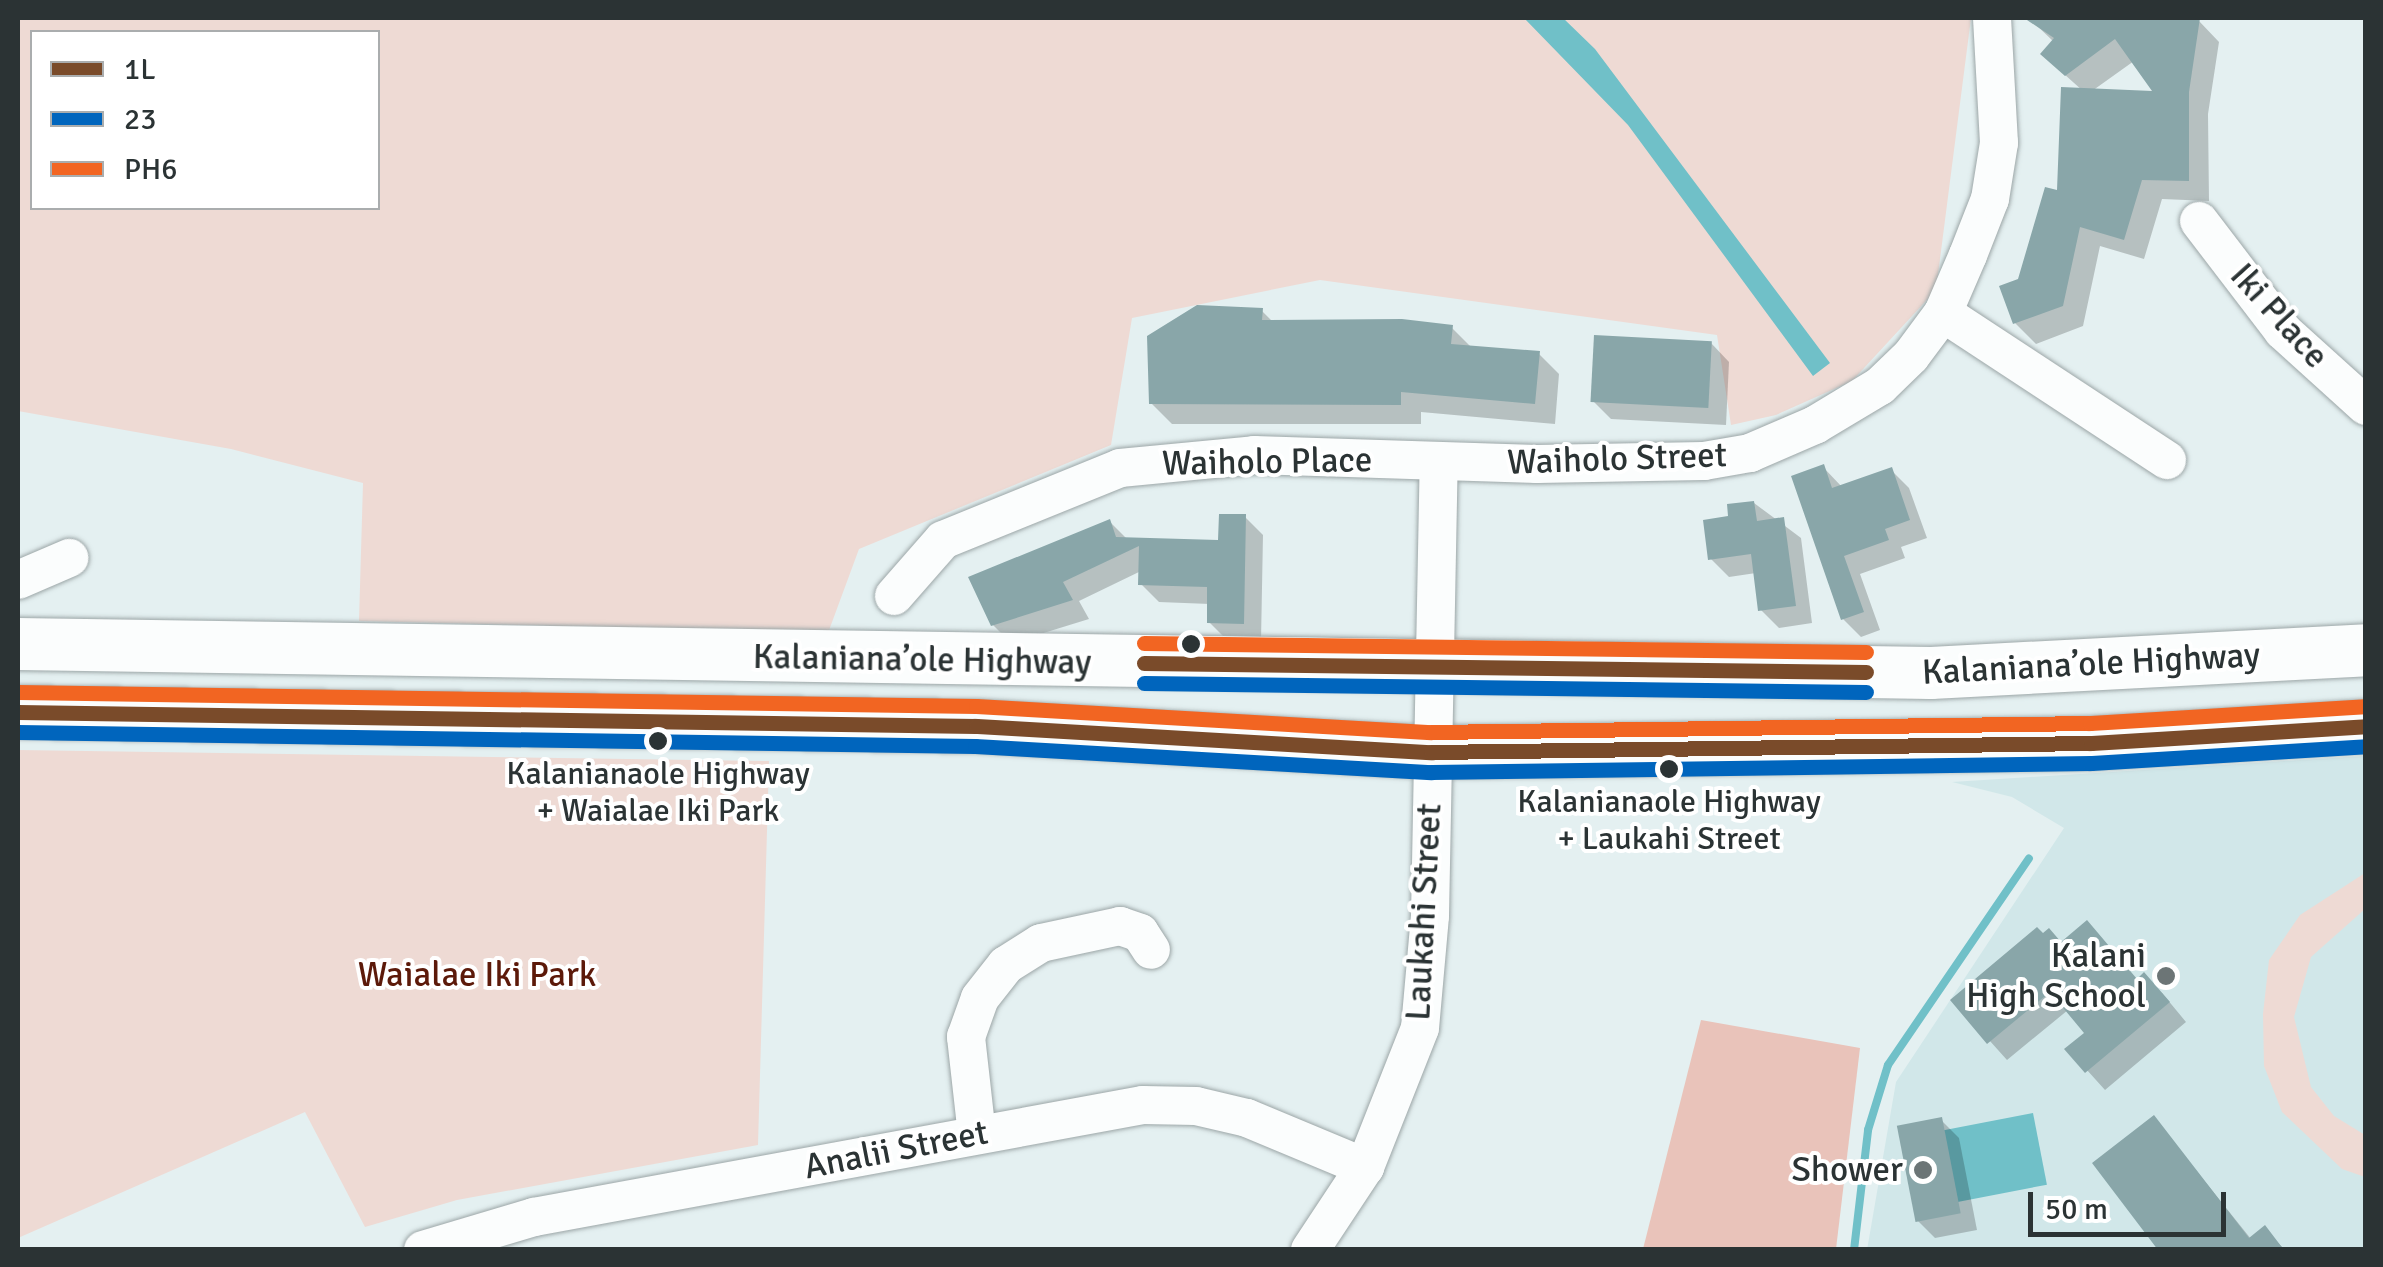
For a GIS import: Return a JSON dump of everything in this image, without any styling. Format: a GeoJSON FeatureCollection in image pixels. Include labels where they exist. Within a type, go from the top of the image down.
{"type":"FeatureCollection","features":[{"type":"Feature","properties":{"kind":"highway","name":"Kalaniana’ole Highway"},"geometry":{"type":"LineString","coordinates":[[18,644],[1931,673],[2366,650]]}},
{"type":"Feature","properties":{"kind":"highway","name":"Kalaniana’ole Highway"},"geometry":{"type":"LineString","coordinates":[[18,712],[976,726],[1431,752],[2091,743],[2366,726]]}},
{"type":"Feature","properties":{"kind":"street","name":"Waiholo Street"},"geometry":{"type":"LineString","coordinates":[[1439,462],[1650,464],[1750,454],[1880,386],[1942,313],[1990,199],[2000,142],[1992,18]]}},
{"type":"Feature","properties":{"kind":"street","name":"Iki Place"},"geometry":{"type":"LineString","coordinates":[[2199,221],[2283,331],[2366,406]]}},
{"type":"Feature","properties":{"kind":"street"},"geometry":{"type":"LineString","coordinates":[[1942,313],[2167,460]]}},
{"type":"Feature","properties":{"kind":"street","name":"Waiholo Place"},"geometry":{"type":"LineString","coordinates":[[894,596],[943,540],[1120,468],[1239,455],[1439,462]]}},
{"type":"Feature","properties":{"kind":"street"},"geometry":{"type":"LineString","coordinates":[[1438,667],[1439,462]]}},
{"type":"Feature","properties":{"kind":"street"},"geometry":{"type":"LineString","coordinates":[[18,580],[69,558]]}},
{"type":"Feature","properties":{"kind":"street","name":"Laukahi Street"},"geometry":{"type":"LineString","coordinates":[[1310,1250],[1365,1168],[1420,1028],[1430,916],[1431,752],[1438,667]]}},
{"type":"Feature","properties":{"kind":"street"},"geometry":{"type":"LineString","coordinates":[[976,1135],[966,1038],[980,998],[1006,965],[1042,943],[1120,926],[1140,933],[1151,950]]}},
{"type":"Feature","properties":{"kind":"street","name":"Analii Street"},"geometry":{"type":"LineString","coordinates":[[422,1250],[534,1218],[1116,1108],[1196,1106],[1248,1118],[1365,1168]]}},
{"type":"Feature","properties":{"kind":"shaded area","name":"Kalani High School"},"geometry":{"type":"Polygon","coordinates":[[[2365,756],[2365,1249],[1867,1250],[1896,1082],[2064,828],[2012,797],[1952,782],[2365,756]]]}},
{"type":"Feature","properties":{"kind":"shaded area"},"geometry":{"type":"Polygon","coordinates":[[[1701,1020],[1860,1048],[1836,1249],[1643,1249],[1701,1020]]]}},
{"type":"Feature","properties":{"kind":"green space"},"geometry":{"type":"Polygon","coordinates":[[[18,18],[1971,18],[1936,290],[1852,381],[1776,415],[1731,425],[1717,335],[1320,280],[1132,318],[1111,445],[859,549],[828,633],[359,621],[363,483],[231,449],[18,411],[18,18]]]}},
{"type":"Feature","properties":{"kind":"green space","name":"Waialae Iki Park"},"geometry":{"type":"Polygon","coordinates":[[[18,750],[769,761],[758,1145],[457,1200],[365,1227],[305,1112],[18,1238],[18,750]]]}},
{"type":"Feature","properties":{"kind":"green space"},"geometry":{"type":"Polygon","coordinates":[[[2365,873],[2365,909],[2311,957],[2294,1017],[2311,1087],[2334,1116],[2365,1135],[2365,1177],[2342,1169],[2282,1112],[2264,1066],[2263,1014],[2269,960],[2300,915],[2365,873]]]}},
{"type":"Feature","properties":{"kind":"water"},"geometry":{"type":"Polygon","coordinates":[[[1524,18],[1563,18],[1595,49],[1830,363],[1813,376],[1628,125],[1524,18]]]}},
{"type":"Feature","properties":{"kind":"water"},"geometry":{"type":"Polygon","coordinates":[[[2033,1113],[2047,1185],[1958,1202],[1944,1130],[2033,1113]]]}},
{"type":"Feature","properties":{"kind":"building"},"geometry":{"type":"Polygon","coordinates":[[[2024,18],[2200,18],[2189,92],[2189,181],[2142,180],[2124,240],[2080,227],[2063,306],[2013,324],[1999,286],[2018,279],[2045,187],[2057,190],[2061,87],[2152,91],[2115,39],[2065,76],[2040,54],[2054,38],[2024,18]]]}},
{"type":"Feature","properties":{"kind":"building"},"geometry":{"type":"Polygon","coordinates":[[[1197,305],[1263,308],[1262,320],[1402,319],[1453,325],[1451,344],[1540,351],[1535,404],[1401,392],[1401,405],[1149,404],[1147,336],[1197,305]]]}},
{"type":"Feature","properties":{"kind":"building"},"geometry":{"type":"Polygon","coordinates":[[[1594,335],[1712,341],[1708,408],[1590,402],[1594,335]]]}},
{"type":"Feature","properties":{"kind":"building"},"geometry":{"type":"Polygon","coordinates":[[[1824,464],[1832,488],[1892,467],[1910,520],[1885,529],[1889,540],[1844,556],[1864,612],[1841,620],[1791,476],[1824,464]]]}},
{"type":"Feature","properties":{"kind":"building"},"geometry":{"type":"Polygon","coordinates":[[[1754,501],[1757,521],[1784,517],[1796,606],[1758,611],[1751,554],[1708,560],[1703,520],[1728,516],[1727,504],[1754,501]]]}},
{"type":"Feature","properties":{"kind":"building"},"geometry":{"type":"Polygon","coordinates":[[[1219,514],[1246,514],[1244,624],[1207,623],[1207,587],[1138,585],[1139,546],[1063,582],[1073,600],[991,626],[968,577],[1110,519],[1116,537],[1218,540],[1219,514]]]}},
{"type":"Feature","properties":{"kind":"building"},"geometry":{"type":"Polygon","coordinates":[[[2087,920],[2137,979],[2144,972],[2170,1002],[2085,1073],[2064,1049],[2084,1033],[2050,992],[1987,1044],[1950,1000],[2037,927],[2043,933],[2049,928],[2061,942],[2087,920]]]}},
{"type":"Feature","properties":{"kind":"building"},"geometry":{"type":"Polygon","coordinates":[[[2154,1115],[2249,1238],[2265,1225],[2284,1250],[2158,1250],[2092,1163],[2154,1115]]]}},
{"type":"Feature","properties":{"kind":"building","name":"Shower"},"geometry":{"type":"Polygon","coordinates":[[[1942,1117],[1961,1213],[1916,1222],[1897,1126],[1942,1117]]]}},
{"type":"Feature","properties":{"kind":"waterway"},"geometry":{"type":"LineString","coordinates":[[1854,1250],[1868,1130],[1888,1065],[2029,858]]}},
{"type":"Feature","properties":{"kind":"transit line","name":"PH6"},"geometry":{"type":"LineString","coordinates":[[1144,643],[1866,652]]}},
{"type":"Feature","properties":{"kind":"transit line","name":"1L"},"geometry":{"type":"LineString","coordinates":[[1144,663],[1866,672]]}},
{"type":"Feature","properties":{"kind":"transit line","name":"23"},"geometry":{"type":"LineString","coordinates":[[1144,683],[1866,692]]}},
{"type":"Feature","properties":{"kind":"transit line","name":"PH6"},"geometry":{"type":"LineString","coordinates":[[18,692],[976,706],[1431,732],[2090,723],[2365,706]]}},
{"type":"Feature","properties":{"kind":"transit line","name":"1L"},"geometry":{"type":"LineString","coordinates":[[18,712],[976,726],[1431,752],[2091,743],[2366,726]]}},
{"type":"Feature","properties":{"kind":"transit line","name":"23"},"geometry":{"type":"LineString","coordinates":[[18,732],[975,746],[1431,772],[2091,763],[2366,746]]}},
{"type":"Feature","properties":{"kind":"place","name":"Kalanianaole Highway + Waialae Iki Park"},"geometry":{"type":"Point","coordinates":[658,741]}},
{"type":"Feature","properties":{"kind":"place","name":"Kalanianaole Highway + Laukahi Street"},"geometry":{"type":"Point","coordinates":[1669,769]}},
{"type":"Feature","properties":{"kind":"place","name":"Kalani High School"},"geometry":{"type":"Point","coordinates":[2166,976]}},
{"type":"Feature","properties":{"kind":"place","name":"Shower"},"geometry":{"type":"Point","coordinates":[1923,1170]}}]}
